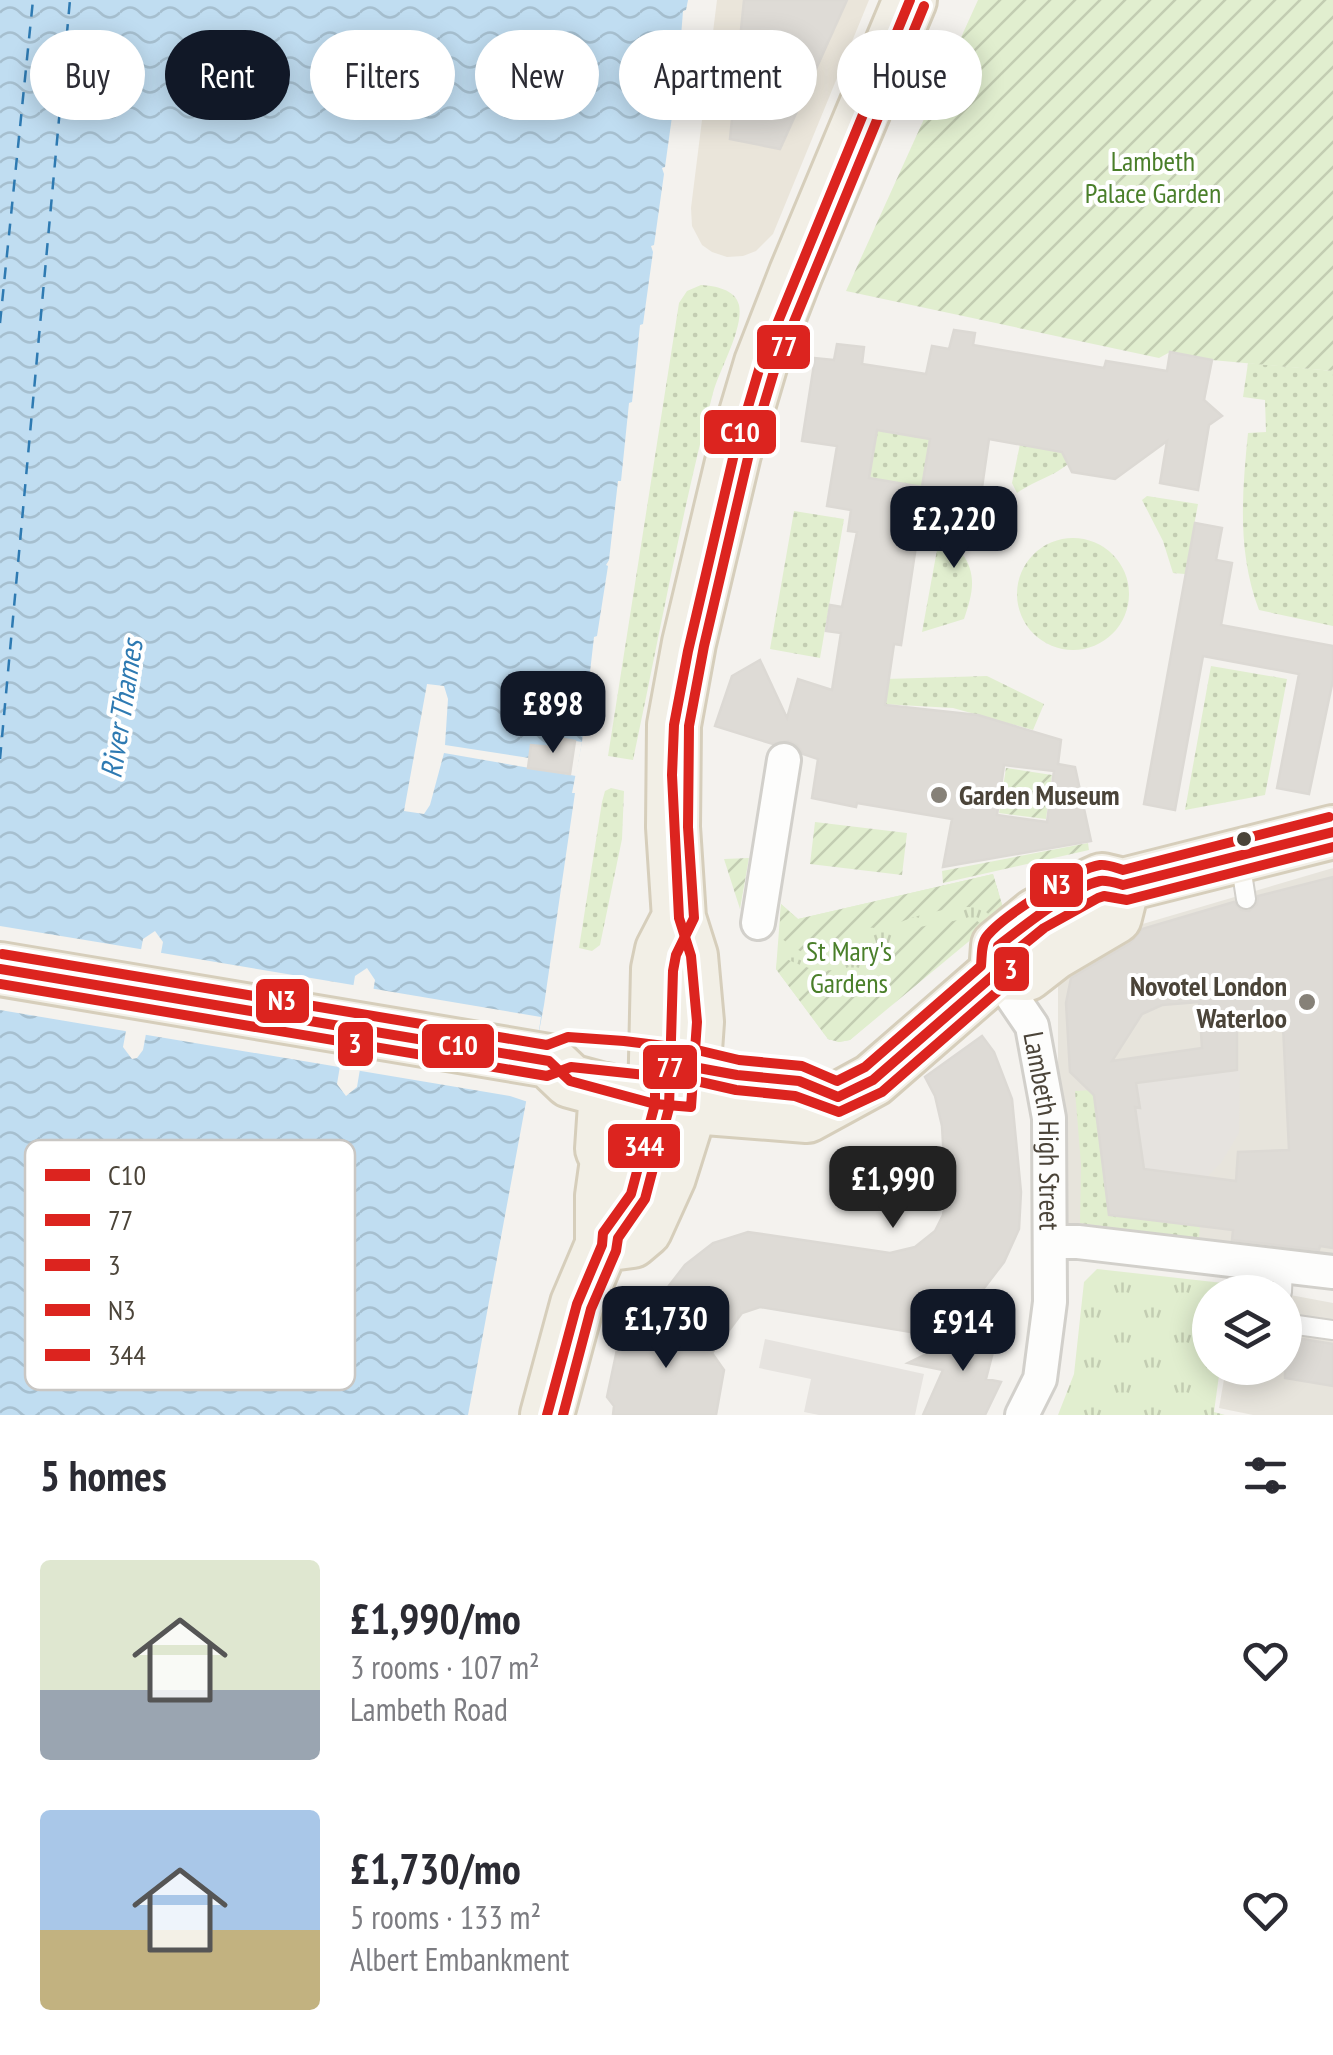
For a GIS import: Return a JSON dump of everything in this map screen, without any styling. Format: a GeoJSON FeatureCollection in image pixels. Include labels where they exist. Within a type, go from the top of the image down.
{"type":"FeatureCollection","features":[{"type":"Feature","properties":{"kind":"main road"},"geometry":{"type":"LineString","coordinates":[[546,1415],[577,1304],[603,1239],[602,1196],[608,1160],[602,1149],[602,1124],[660,1085],[696,1022],[691,956],[679,918],[672,813],[674,725],[734,454],[762,363],[796,273],[910,0]]}},
{"type":"Feature","properties":{"kind":"main road"},"geometry":{"type":"LineString","coordinates":[[0,968],[542,1060],[568,1052],[660,1085],[807,1116],[873,1080],[996,972],[998,946],[1036,915],[1102,880],[1123,885],[1242,878],[1333,832]]}},
{"type":"Feature","properties":{"kind":"main road"},"geometry":{"type":"LineString","coordinates":[[603,1239],[632,1241],[644,1230],[669,1177],[660,1085]]}},
{"type":"Feature","properties":{"kind":"street"},"geometry":{"type":"LineString","coordinates":[[758,923],[784,760]]}},
{"type":"Feature","properties":{"kind":"street","name":"Lambeth High Street"},"geometry":{"type":"LineString","coordinates":[[996,972],[1025,1012],[1038,1047],[1049,1118],[1050,1302],[1040,1379],[1022,1415]]}},
{"type":"Feature","properties":{"kind":"street"},"geometry":{"type":"LineString","coordinates":[[1052,1242],[1097,1244],[1262,1275]]}},
{"type":"Feature","properties":{"kind":"street"},"geometry":{"type":"LineString","coordinates":[[1302,1276],[1333,1272]]}},
{"type":"Feature","properties":{"kind":"lane"},"geometry":{"type":"LineString","coordinates":[[1302,1326],[1333,1330]]}},
{"type":"Feature","properties":{"kind":"shaded area"},"geometry":{"type":"Polygon","coordinates":[[[717,0],[869,0],[857,30],[837,30],[837,78],[773,234],[756,251],[743,256],[727,257],[712,252],[702,245],[692,226],[702,120],[817,120],[817,30],[713,30],[717,0]]]}},
{"type":"Feature","properties":{"kind":"shaded area"},"geometry":{"type":"Polygon","coordinates":[[[1333,868],[1333,1265],[1058,1235],[1058,985],[1082,955],[1129,928],[1333,868]]]}},
{"type":"Feature","properties":{"kind":"shaded area"},"geometry":{"type":"Polygon","coordinates":[[[1240,1070],[1239,1133],[1209,1175],[1208,1186],[1145,1178],[1135,1107],[1140,1107],[1137,1087],[1141,1083],[1240,1070]]]}},
{"type":"Feature","properties":{"kind":"shaded area"},"geometry":{"type":"Polygon","coordinates":[[[1302,1297],[1333,1303],[1333,1415],[1253,1415],[1219,1408],[1223,1385],[1302,1385],[1302,1297]]]}},
{"type":"Feature","properties":{"kind":"shaded area"},"geometry":{"type":"Polygon","coordinates":[[[765,1339],[924,1374],[915,1415],[804,1412],[811,1379],[759,1368],[765,1339]]]}},
{"type":"Feature","properties":{"kind":"green space","name":"Lambeth Palace Garden"},"geometry":{"type":"Polygon","coordinates":[[[978,0],[1333,0],[1333,371],[1212,360],[1170,352],[1159,358],[846,291],[924,120],[982,120],[982,30],[964,30],[978,0]]]}},
{"type":"Feature","properties":{"kind":"green space"},"geometry":{"type":"Polygon","coordinates":[[[701,285],[733,295],[739,305],[738,325],[701,439],[633,760],[608,756],[679,303],[687,291],[701,285]]]}},
{"type":"Feature","properties":{"kind":"green space"},"geometry":{"type":"Polygon","coordinates":[[[1248,363],[1333,371],[1333,626],[1259,610],[1247,566],[1243,500],[1248,433],[1266,432],[1265,400],[1243,397],[1248,363]]]}},
{"type":"Feature","properties":{"kind":"green space"},"geometry":{"type":"Polygon","coordinates":[[[868,428],[930,439],[922,487],[869,479],[873,457],[865,456],[868,428]]]}},
{"type":"Feature","properties":{"kind":"green space"},"geometry":{"type":"Polygon","coordinates":[[[1020,444],[1077,454],[1065,467],[1017,493],[1012,483],[1020,444]]]}},
{"type":"Feature","properties":{"kind":"green space"},"geometry":{"type":"Polygon","coordinates":[[[1147,496],[1198,504],[1185,574],[1173,573],[1163,541],[1142,500],[1147,496]]]}},
{"type":"Feature","properties":{"kind":"green space"},"geometry":{"type":"Polygon","coordinates":[[[794,511],[844,519],[820,658],[770,649],[794,511]]]}},
{"type":"Feature","properties":{"kind":"green space"},"geometry":{"type":"Polygon","coordinates":[[[1073,538],[1094,542],[1113,554],[1125,573],[1129,594],[1125,615],[1113,634],[1094,646],[1073,650],[1052,646],[1033,634],[1021,615],[1017,594],[1021,573],[1033,554],[1052,542],[1073,538]]]}},
{"type":"Feature","properties":{"kind":"green space"},"geometry":{"type":"Polygon","coordinates":[[[937,550],[962,553],[972,578],[971,594],[964,619],[922,632],[937,550]]]}},
{"type":"Feature","properties":{"kind":"green space"},"geometry":{"type":"Polygon","coordinates":[[[1211,666],[1287,679],[1265,795],[1185,810],[1211,666]]]}},
{"type":"Feature","properties":{"kind":"green space"},"geometry":{"type":"Polygon","coordinates":[[[987,676],[1044,704],[1033,730],[953,708],[882,704],[885,679],[987,676]]]}},
{"type":"Feature","properties":{"kind":"green space"},"geometry":{"type":"Polygon","coordinates":[[[1006,768],[1052,775],[1046,819],[999,813],[1006,768]]]}},
{"type":"Feature","properties":{"kind":"green space"},"geometry":{"type":"Polygon","coordinates":[[[605,791],[624,791],[622,839],[600,945],[592,951],[579,948],[602,802],[605,791]]]}},
{"type":"Feature","properties":{"kind":"green space"},"geometry":{"type":"Polygon","coordinates":[[[815,822],[907,833],[902,875],[810,864],[815,822]]]}},
{"type":"Feature","properties":{"kind":"green space"},"geometry":{"type":"Polygon","coordinates":[[[1088,843],[1089,850],[943,883],[942,871],[1088,843]]]}},
{"type":"Feature","properties":{"kind":"green space"},"geometry":{"type":"Polygon","coordinates":[[[749,858],[740,909],[724,859],[749,858]]]}},
{"type":"Feature","properties":{"kind":"green space","name":"St Mary's Gardens"},"geometry":{"type":"Polygon","coordinates":[[[993,874],[1003,908],[850,1040],[828,1039],[776,969],[781,904],[798,919],[993,874]]]}},
{"type":"Feature","properties":{"kind":"green space"},"geometry":{"type":"Polygon","coordinates":[[[993,874],[1003,908],[994,920],[973,907],[926,914],[885,932],[857,930],[847,938],[841,952],[824,958],[808,955],[779,937],[781,904],[798,919],[993,874]]]}},
{"type":"Feature","properties":{"kind":"green space"},"geometry":{"type":"Polygon","coordinates":[[[975,919],[985,928],[850,1040],[828,1039],[776,969],[778,955],[818,970],[844,968],[854,976],[874,981],[890,972],[894,963],[892,939],[919,927],[975,919]]]}},
{"type":"Feature","properties":{"kind":"green space"},"geometry":{"type":"Polygon","coordinates":[[[1093,1090],[1109,1215],[1200,1225],[1199,1239],[1080,1223],[1081,1164],[1075,1091],[1093,1090]]]}},
{"type":"Feature","properties":{"kind":"green space"},"geometry":{"type":"Polygon","coordinates":[[[1097,1269],[1192,1280],[1192,1385],[1218,1385],[1214,1412],[1225,1415],[1058,1415],[1074,1374],[1084,1282],[1097,1269]]]}},
{"type":"Feature","properties":{"kind":"water","name":"River Thames"},"geometry":{"type":"Polygon","coordinates":[[[0,0],[688,0],[682,30],[619,30],[619,120],[672,120],[544,1005],[468,1415],[0,1415],[0,0]],[[155,931],[143,939],[123,1047],[132,1059],[143,1050],[163,942],[155,931]],[[367,968],[355,976],[337,1084],[346,1096],[357,1087],[375,980],[367,968]]]}},
{"type":"Feature","properties":{"kind":"pier"},"geometry":{"type":"Polygon","coordinates":[[[427,684],[444,686],[448,699],[445,745],[529,758],[531,745],[551,747],[553,737],[582,742],[576,776],[444,753],[424,814],[404,811],[427,684]]]}},
{"type":"Feature","properties":{"kind":"pier"},"geometry":{"type":"Polygon","coordinates":[[[0,926],[146,950],[131,1032],[0,1010],[0,926]]]}},
{"type":"Feature","properties":{"kind":"pier"},"geometry":{"type":"Polygon","coordinates":[[[156,952],[359,986],[345,1068],[141,1034],[156,952]]]}},
{"type":"Feature","properties":{"kind":"pier"},"geometry":{"type":"Polygon","coordinates":[[[369,988],[541,1017],[528,1102],[355,1070],[369,988]]]}},
{"type":"Feature","properties":{"kind":"building"},"geometry":{"type":"Polygon","coordinates":[[[744,0],[847,0],[817,67],[817,30],[741,30],[744,0]]]}},
{"type":"Feature","properties":{"kind":"building"},"geometry":{"type":"Polygon","coordinates":[[[732,120],[793,120],[780,149],[730,139],[732,120]]]}},
{"type":"Feature","properties":{"kind":"building"},"geometry":{"type":"Polygon","coordinates":[[[954,330],[975,333],[973,345],[1104,368],[1106,361],[1167,371],[1170,352],[1212,360],[1204,400],[1222,416],[1209,425],[1198,490],[1160,483],[1167,441],[1115,479],[1072,472],[1062,452],[989,439],[976,529],[968,527],[962,553],[916,546],[901,645],[894,644],[885,705],[978,715],[1061,740],[1058,764],[1075,767],[1091,841],[943,867],[952,819],[812,798],[818,759],[803,754],[788,741],[773,744],[715,726],[732,676],[760,660],[787,718],[798,679],[832,690],[841,633],[826,631],[830,605],[842,607],[857,532],[848,531],[851,510],[827,506],[837,446],[802,441],[815,358],[834,360],[837,344],[864,347],[862,364],[926,374],[932,346],[949,349],[954,330]],[[877,430],[869,478],[922,487],[930,439],[877,430]],[[1004,765],[997,815],[1047,822],[1054,771],[1004,765]]]}},
{"type":"Feature","properties":{"kind":"building"},"geometry":{"type":"Polygon","coordinates":[[[1195,523],[1222,528],[1216,560],[1232,563],[1221,625],[1333,646],[1333,680],[1309,794],[1277,788],[1299,674],[1203,656],[1175,810],[1144,804],[1195,523]]]}},
{"type":"Feature","properties":{"kind":"building"},"geometry":{"type":"Polygon","coordinates":[[[553,737],[575,741],[570,774],[528,768],[531,745],[551,747],[553,737]]]}},
{"type":"Feature","properties":{"kind":"building"},"geometry":{"type":"Polygon","coordinates":[[[1333,877],[1333,1248],[1320,1246],[1319,1250],[1232,1240],[1233,1230],[1109,1215],[1094,1095],[1070,1072],[1066,1003],[1071,978],[1130,943],[1142,929],[1234,902],[1241,910],[1249,911],[1257,904],[1258,896],[1333,877]],[[1199,1002],[1162,1005],[1142,1014],[1112,1061],[1202,1048],[1199,1002]],[[1283,1026],[1237,1027],[1237,1070],[1136,1083],[1140,1108],[1135,1107],[1144,1169],[1236,1181],[1238,1152],[1289,1150],[1283,1026]]]}},
{"type":"Feature","properties":{"kind":"building"},"geometry":{"type":"Polygon","coordinates":[[[982,1036],[994,1052],[1012,1099],[1021,1192],[1019,1229],[1004,1262],[946,1338],[760,1307],[742,1313],[730,1329],[668,1287],[685,1265],[713,1243],[748,1232],[890,1253],[915,1247],[935,1231],[946,1196],[942,1126],[935,1096],[925,1077],[982,1036]]]}},
{"type":"Feature","properties":{"kind":"building"},"geometry":{"type":"Polygon","coordinates":[[[1002,1317],[986,1379],[1001,1382],[985,1415],[923,1415],[943,1370],[908,1363],[1002,1317]]]}},
{"type":"Feature","properties":{"kind":"building"},"geometry":{"type":"Polygon","coordinates":[[[635,1318],[726,1334],[712,1353],[724,1370],[716,1415],[613,1415],[614,1406],[607,1397],[622,1326],[635,1318]]]}},
{"type":"Feature","properties":{"kind":"building"},"geometry":{"type":"Polygon","coordinates":[[[1302,1339],[1333,1344],[1333,1386],[1302,1381],[1302,1339]]]}},
{"type":"Feature","properties":{"kind":"ferry route"},"geometry":{"type":"LineString","coordinates":[[0,323],[33,0]]}},
{"type":"Feature","properties":{"kind":"ferry route"},"geometry":{"type":"LineString","coordinates":[[0,759],[70,0]]}},
{"type":"Feature","properties":{"kind":"transit line","name":"C10"},"geometry":{"type":"LineString","coordinates":[[0,969],[549,1061],[570,1081],[655,1104],[691,1107],[697,1022],[691,956],[679,918],[672,775],[674,725],[688,651],[734,454],[761,363],[910,0]]}},
{"type":"Feature","properties":{"kind":"transit line","name":"77"},"geometry":{"type":"LineString","coordinates":[[563,1415],[591,1309],[618,1238],[645,1199],[669,1108],[673,971],[676,955],[694,918],[688,827],[689,726],[748,458],[775,368],[924,6]]}},
{"type":"Feature","properties":{"kind":"transit line","name":"N3"},"geometry":{"type":"LineString","coordinates":[[2,954],[547,1045],[568,1037],[697,1050],[739,1060],[802,1066],[837,1081],[865,1067],[981,966],[984,942],[995,928],[1040,894],[1075,875],[1100,865],[1123,870],[1329,817]]}},
{"type":"Feature","properties":{"kind":"transit line","name":"344"},"geometry":{"type":"LineString","coordinates":[[547,1415],[577,1304],[602,1245],[603,1233],[631,1194],[655,1104],[655,1060],[737,1075],[799,1081],[838,1097],[873,1080],[996,973],[998,946],[1075,891],[1100,881],[1123,885],[1333,832]]}},
{"type":"Feature","properties":{"kind":"transit line","name":"3"},"geometry":{"type":"LineString","coordinates":[[0,984],[547,1076],[571,1067],[692,1080],[736,1090],[795,1096],[839,1112],[882,1092],[1006,984],[1011,976],[1012,954],[1044,928],[1098,898],[1127,900],[1333,847]]}},
{"type":"Feature","properties":{"kind":"place","name":"Garden Museum"},"geometry":{"type":"Point","coordinates":[939,795]}},
{"type":"Feature","properties":{"kind":"place","name":"Novotel London Waterloo"},"geometry":{"type":"Point","coordinates":[1307,1002]}}]}
